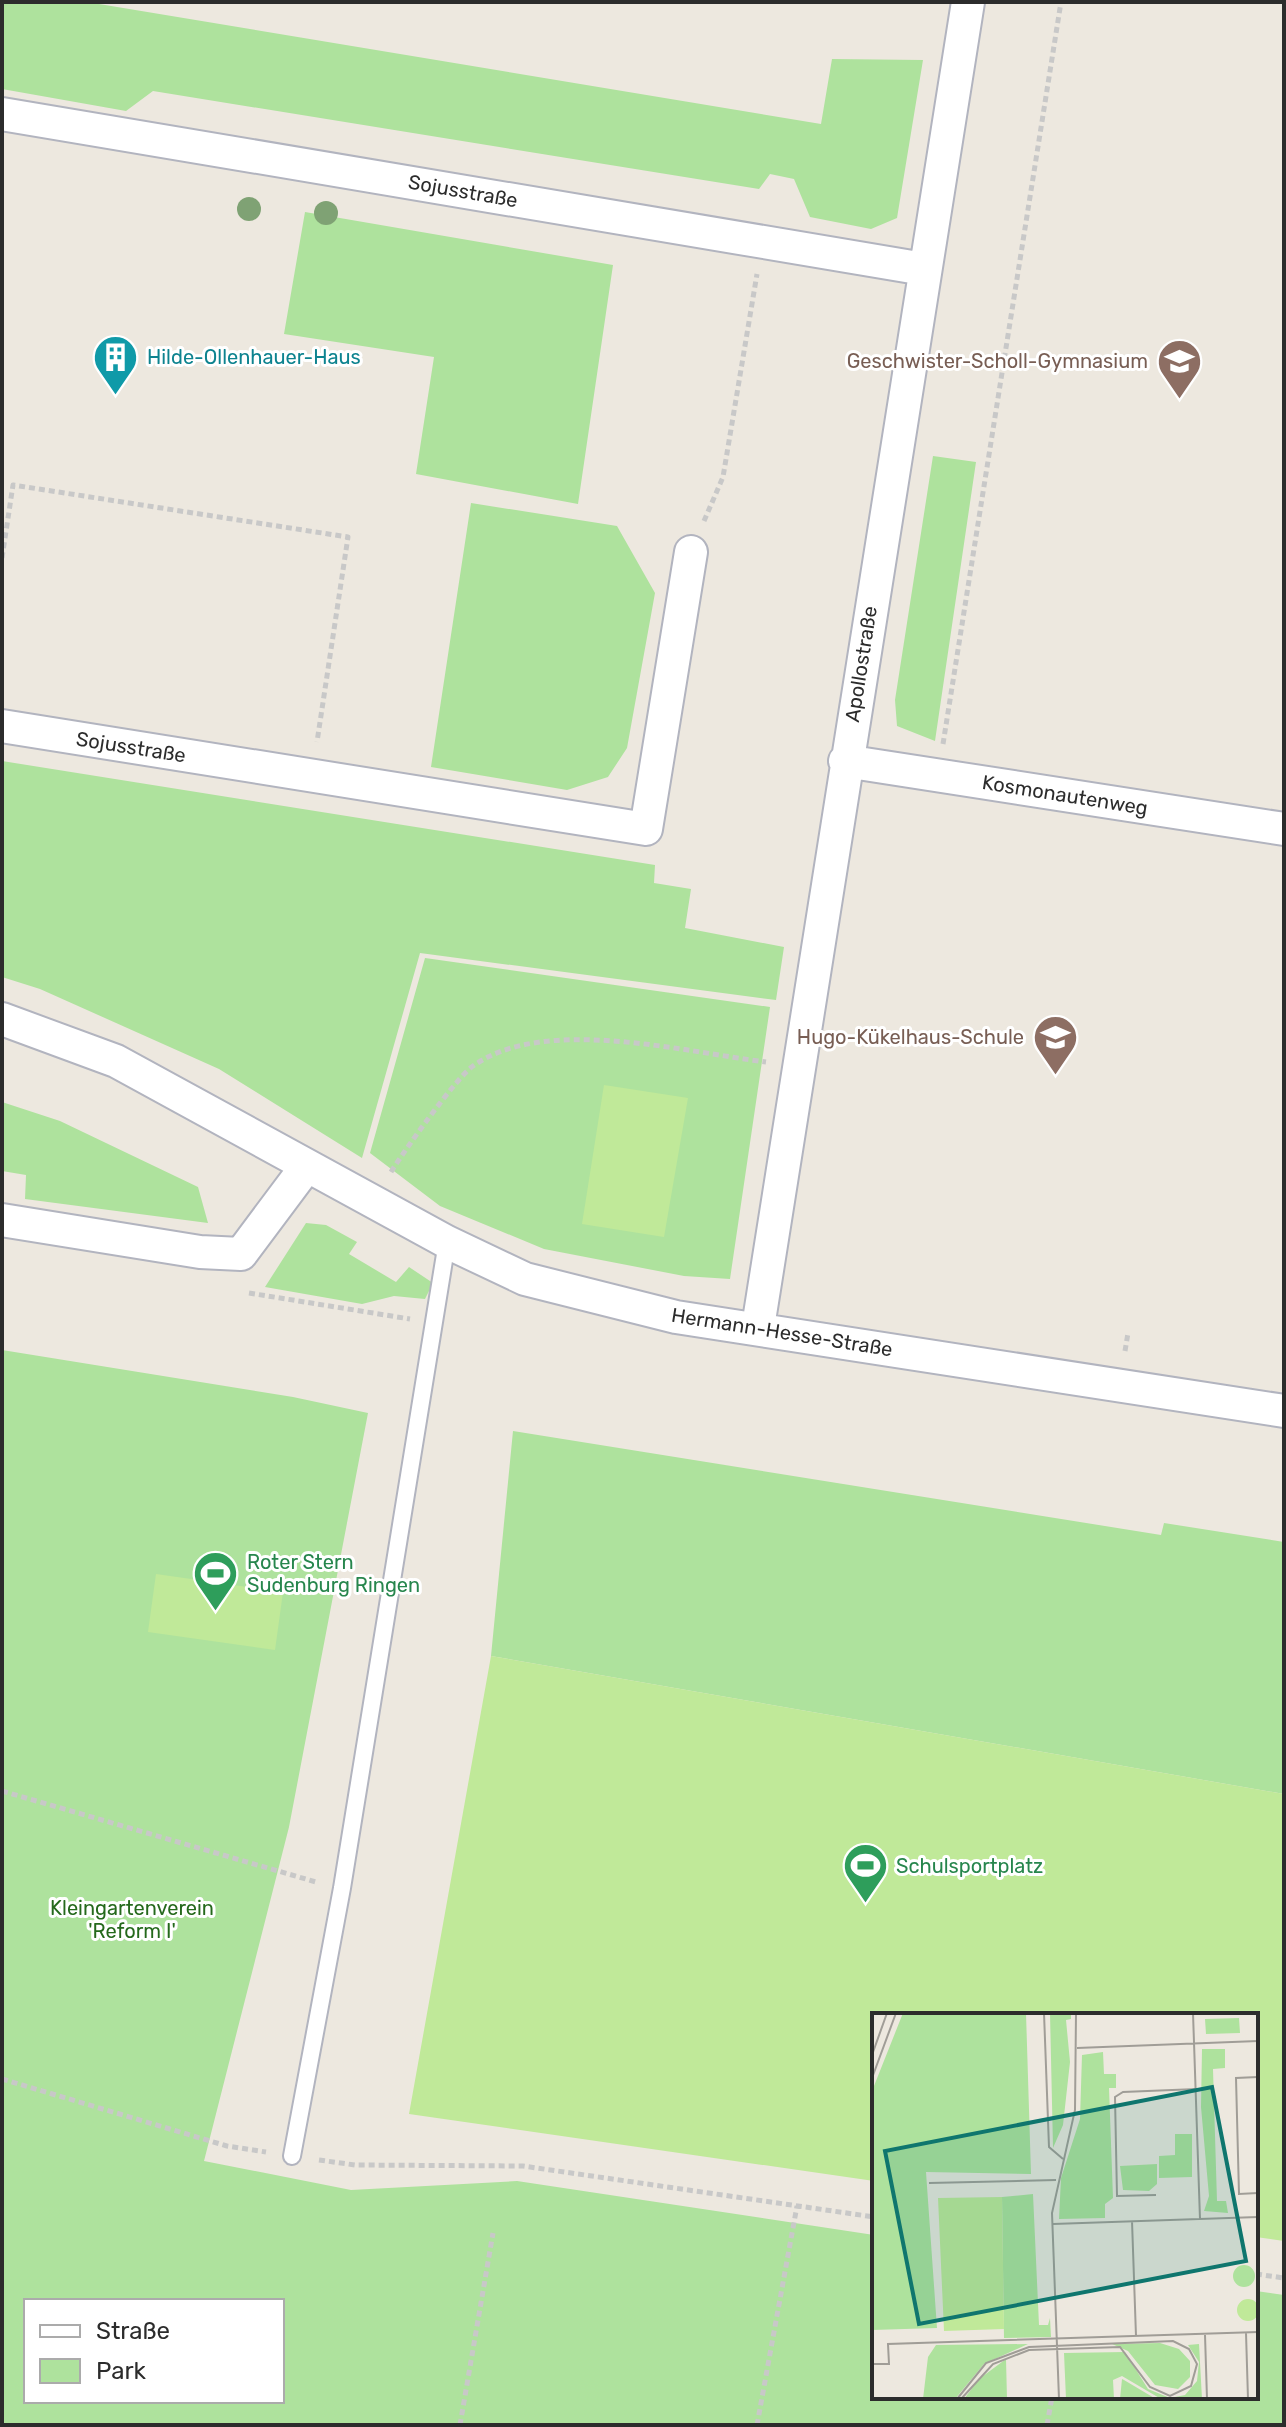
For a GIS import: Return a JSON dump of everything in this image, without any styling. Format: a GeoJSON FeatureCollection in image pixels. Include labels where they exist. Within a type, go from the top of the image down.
{"type":"FeatureCollection","features":[{"type":"Feature","properties":{"kind":"street","name":"Apollostraße"},"geometry":{"type":"LineString","coordinates":[[758,1327],[845,761],[968,2]]}},
{"type":"Feature","properties":{"kind":"street","name":"Sojusstraße"},"geometry":{"type":"LineString","coordinates":[[2,114],[924,269]]}},
{"type":"Feature","properties":{"kind":"street","name":"Sojusstraße"},"geometry":{"type":"LineString","coordinates":[[2,726],[646,829],[691,552]]}},
{"type":"Feature","properties":{"kind":"street","name":"Kosmonautenweg"},"geometry":{"type":"LineString","coordinates":[[845,761],[1284,829]]}},
{"type":"Feature","properties":{"kind":"street","name":"Hermann-Hesse-Straße"},"geometry":{"type":"LineString","coordinates":[[2,1019],[116,1061],[215,1112],[306,1167],[447,1242],[525,1279],[676,1317],[758,1327],[1284,1411]]}},
{"type":"Feature","properties":{"kind":"street"},"geometry":{"type":"LineString","coordinates":[[2,1220],[200,1252],[241,1254],[306,1167]]}},
{"type":"Feature","properties":{"kind":"lane"},"geometry":{"type":"LineString","coordinates":[[292,2156],[342,1888],[447,1242]]}},
{"type":"Feature","properties":{"kind":"path"},"geometry":{"type":"LineString","coordinates":[[938,775],[1061,2]]}},
{"type":"Feature","properties":{"kind":"path"},"geometry":{"type":"LineString","coordinates":[[691,552],[723,477],[762,241]]}},
{"type":"Feature","properties":{"kind":"path"},"geometry":{"type":"LineString","coordinates":[[2,558],[13,485],[348,537],[312,777]]}},
{"type":"Feature","properties":{"kind":"path"},"geometry":{"type":"LineString","coordinates":[[384,1183],[471,1066],[516,1044],[595,1040],[771,1063]]}},
{"type":"Feature","properties":{"kind":"path"},"geometry":{"type":"LineString","coordinates":[[249,1293],[434,1323]]}},
{"type":"Feature","properties":{"kind":"path"},"geometry":{"type":"LineString","coordinates":[[2,1791],[342,1888]]}},
{"type":"Feature","properties":{"kind":"path"},"geometry":{"type":"LineString","coordinates":[[2,2079],[227,2146],[355,2165],[523,2166],[872,2217]]}},
{"type":"Feature","properties":{"kind":"path"},"geometry":{"type":"LineString","coordinates":[[757,2425],[797,2206]]}},
{"type":"Feature","properties":{"kind":"path"},"geometry":{"type":"LineString","coordinates":[[460,2425],[493,2233]]}},
{"type":"Feature","properties":{"kind":"path"},"geometry":{"type":"LineString","coordinates":[[1258,2274],[1284,2278]]}},
{"type":"Feature","properties":{"kind":"path"},"geometry":{"type":"LineString","coordinates":[[1047,2425],[1052,2399]]}},
{"type":"Feature","properties":{"kind":"green space"},"geometry":{"type":"Polygon","coordinates":[[[2,2],[87,2],[821,124],[832,59],[923,60],[897,218],[871,229],[810,217],[794,179],[770,174],[759,189],[153,91],[126,111],[2,89],[2,2]]]}},
{"type":"Feature","properties":{"kind":"green space"},"geometry":{"type":"Polygon","coordinates":[[[305,212],[613,265],[578,504],[416,474],[434,357],[284,334],[305,212]]]}},
{"type":"Feature","properties":{"kind":"green space"},"geometry":{"type":"Polygon","coordinates":[[[933,456],[976,462],[935,741],[897,726],[895,700],[933,456]]]}},
{"type":"Feature","properties":{"kind":"green space"},"geometry":{"type":"Polygon","coordinates":[[[471,503],[617,526],[655,593],[627,748],[608,777],[567,790],[431,767],[471,503]]]}},
{"type":"Feature","properties":{"kind":"green space"},"geometry":{"type":"Polygon","coordinates":[[[2,761],[655,865],[654,883],[691,889],[685,928],[784,947],[776,1000],[420,953],[362,1158],[219,1069],[40,989],[2,977],[2,761]]]}},
{"type":"Feature","properties":{"kind":"green space"},"geometry":{"type":"Polygon","coordinates":[[[425,958],[770,1007],[730,1279],[684,1276],[544,1249],[440,1206],[370,1153],[425,958]]]}},
{"type":"Feature","properties":{"kind":"green space"},"geometry":{"type":"Polygon","coordinates":[[[604,1085],[688,1098],[664,1237],[582,1224],[604,1085]]]}},
{"type":"Feature","properties":{"kind":"green space"},"geometry":{"type":"Polygon","coordinates":[[[2,1102],[60,1121],[198,1187],[208,1223],[25,1199],[26,1175],[2,1171],[2,1102]]]}},
{"type":"Feature","properties":{"kind":"green space"},"geometry":{"type":"Polygon","coordinates":[[[306,1223],[326,1225],[357,1242],[349,1254],[396,1282],[409,1267],[433,1283],[425,1299],[394,1296],[362,1304],[265,1287],[306,1223]]]}},
{"type":"Feature","properties":{"kind":"green space","name":"Kleingartenverein 'Reform I'"},"geometry":{"type":"Polygon","coordinates":[[[2,1350],[293,1397],[368,1413],[289,1827],[204,2161],[351,2190],[517,2181],[872,2235],[872,2399],[1258,2399],[1258,2291],[1284,2295],[1284,2425],[2,2425],[2,1350]]]}},
{"type":"Feature","properties":{"kind":"green space"},"geometry":{"type":"Polygon","coordinates":[[[513,1431],[1161,1535],[1164,1523],[1284,1542],[1284,1794],[491,1656],[513,1431]]]}},
{"type":"Feature","properties":{"kind":"green space","name":"Roter Stern Sudenburg Ringen"},"geometry":{"type":"Polygon","coordinates":[[[156,1574],[283,1592],[275,1650],[148,1632],[156,1574]]]}},
{"type":"Feature","properties":{"kind":"green space","name":"Schulsportplatz"},"geometry":{"type":"Polygon","coordinates":[[[491,1656],[1284,1794],[1284,2241],[1258,2237],[1258,2013],[872,2013],[872,2181],[409,2114],[491,1656]]]}},
{"type":"Feature","properties":{"kind":"place","name":"Hilde-Ollenhauer-Haus"},"geometry":{"type":"Point","coordinates":[116,396]}},
{"type":"Feature","properties":{"kind":"place","name":"Geschwister-Scholl-Gymnasium"},"geometry":{"type":"Point","coordinates":[1179,400]}},
{"type":"Feature","properties":{"kind":"place","name":"Hugo-Kükelhaus-Schule"},"geometry":{"type":"Point","coordinates":[1055,1076]}},
{"type":"Feature","properties":{"kind":"place","name":"Roter Stern Sudenburg Ringen"},"geometry":{"type":"Point","coordinates":[216,1612]}},
{"type":"Feature","properties":{"kind":"place","name":"Schulsportplatz"},"geometry":{"type":"Point","coordinates":[865,1905]}}]}
